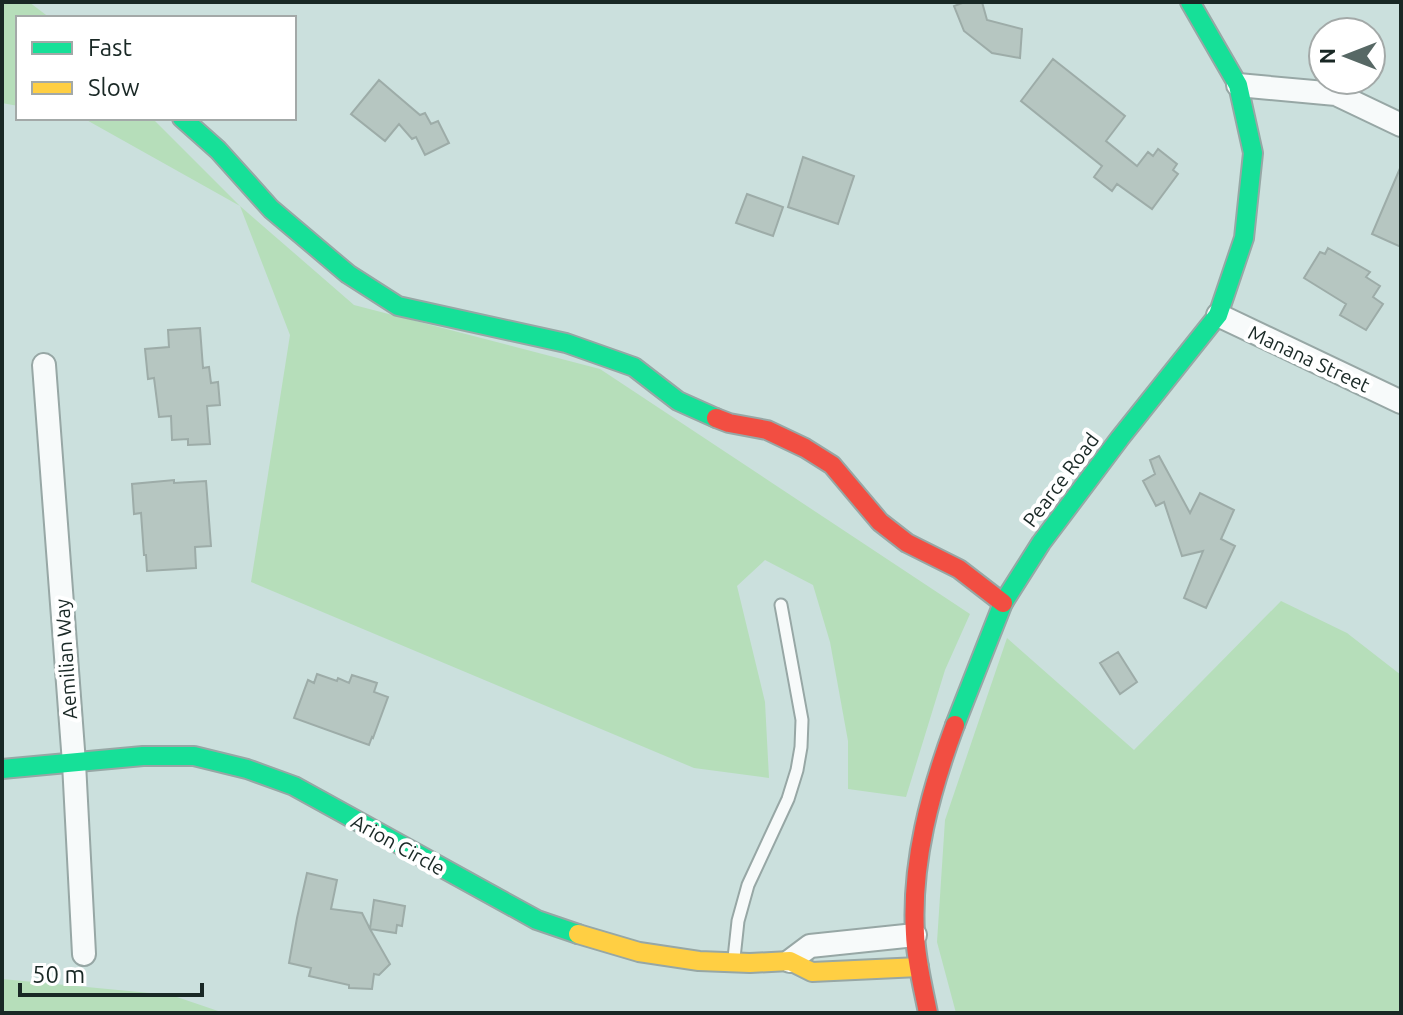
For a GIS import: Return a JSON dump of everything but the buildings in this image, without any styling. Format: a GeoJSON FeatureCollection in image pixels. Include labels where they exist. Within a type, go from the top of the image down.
{"type":"FeatureCollection","features":[{"type":"Feature","properties":{"kind":"street","name":"Pearce Road"},"geometry":{"type":"LineString","coordinates":[[928,1013],[915,935],[918,869],[927,813],[941,763],[985,646],[1003,603],[1041,543],[1218,315],[1244,238],[1253,153],[1238,85],[1190,2]]}},
{"type":"Feature","properties":{"kind":"street"},"geometry":{"type":"LineString","coordinates":[[1238,85],[1336,94],[1401,125]]}},
{"type":"Feature","properties":{"kind":"street"},"geometry":{"type":"LineString","coordinates":[[184,120],[218,150],[271,209],[348,274],[398,306],[566,343],[634,367],[678,401],[729,423],[767,430],[805,448],[832,465],[880,522],[907,543],[959,569],[1003,603]]}},
{"type":"Feature","properties":{"kind":"street","name":"Manana Street"},"geometry":{"type":"LineString","coordinates":[[1218,315],[1401,402]]}},
{"type":"Feature","properties":{"kind":"street","name":"Aemilian Way"},"geometry":{"type":"LineString","coordinates":[[44,365],[74,763],[84,954]]}},
{"type":"Feature","properties":{"kind":"street","name":"Arion Circle"},"geometry":{"type":"LineString","coordinates":[[2,769],[143,756],[194,756],[247,769],[294,786],[537,920],[592,939],[639,952],[699,961],[790,961],[812,972],[919,967]]}},
{"type":"Feature","properties":{"kind":"street","name":"Arion Circle"},"geometry":{"type":"LineString","coordinates":[[790,961],[810,946],[915,935]]}},
{"type":"Feature","properties":{"kind":"lane"},"geometry":{"type":"LineString","coordinates":[[733,962],[738,921],[748,885],[788,799],[801,747],[802,720],[781,605]]}},
{"type":"Feature","properties":{"kind":"lane"},"geometry":{"type":"LineString","coordinates":[[837,943],[837,971]]}},
{"type":"Feature","properties":{"kind":"green space"},"geometry":{"type":"Polygon","coordinates":[[[2,2],[29,2],[47,16],[16,16],[16,106],[2,103],[2,2]]]}},
{"type":"Feature","properties":{"kind":"green space"},"geometry":{"type":"Polygon","coordinates":[[[87,120],[154,120],[240,206],[87,120]]]}},
{"type":"Feature","properties":{"kind":"green space"},"geometry":{"type":"Polygon","coordinates":[[[240,206],[354,305],[600,369],[970,614],[945,670],[906,797],[848,789],[848,741],[830,642],[813,585],[765,560],[737,586],[765,702],[769,778],[694,768],[251,582],[290,335],[240,206]]]}},
{"type":"Feature","properties":{"kind":"green space"},"geometry":{"type":"Polygon","coordinates":[[[1281,601],[1347,633],[1401,675],[1401,1013],[956,1013],[937,942],[945,820],[1007,638],[1134,750],[1281,601]]]}},
{"type":"Feature","properties":{"kind":"green space"},"geometry":{"type":"Polygon","coordinates":[[[2,979],[171,995],[224,1013],[2,1013],[2,979]]]}},
{"type":"Feature","properties":{"kind":"traffic: fast"},"geometry":{"type":"LineString","coordinates":[[955,725],[1003,603],[1041,543],[1218,315],[1244,238],[1253,153],[1238,85],[1190,2]]}},
{"type":"Feature","properties":{"kind":"traffic: fast"},"geometry":{"type":"LineString","coordinates":[[184,120],[218,150],[271,209],[348,274],[398,306],[566,343],[634,367],[678,401],[716,418]]}},
{"type":"Feature","properties":{"kind":"traffic: fast"},"geometry":{"type":"LineString","coordinates":[[2,769],[143,756],[194,756],[247,769],[294,786],[537,920],[578,934]]}},
{"type":"Feature","properties":{"kind":"traffic: slow"},"geometry":{"type":"LineString","coordinates":[[578,934],[639,952],[699,961],[790,961],[812,972],[919,967]]}},
{"type":"Feature","properties":{"kind":"traffic: jam"},"geometry":{"type":"LineString","coordinates":[[716,418],[767,430],[832,465],[880,522],[907,543],[959,569],[1003,603]]}},
{"type":"Feature","properties":{"kind":"traffic: jam"},"geometry":{"type":"LineString","coordinates":[[928,1013],[916,944],[916,881],[930,802],[955,725]]}}]}
